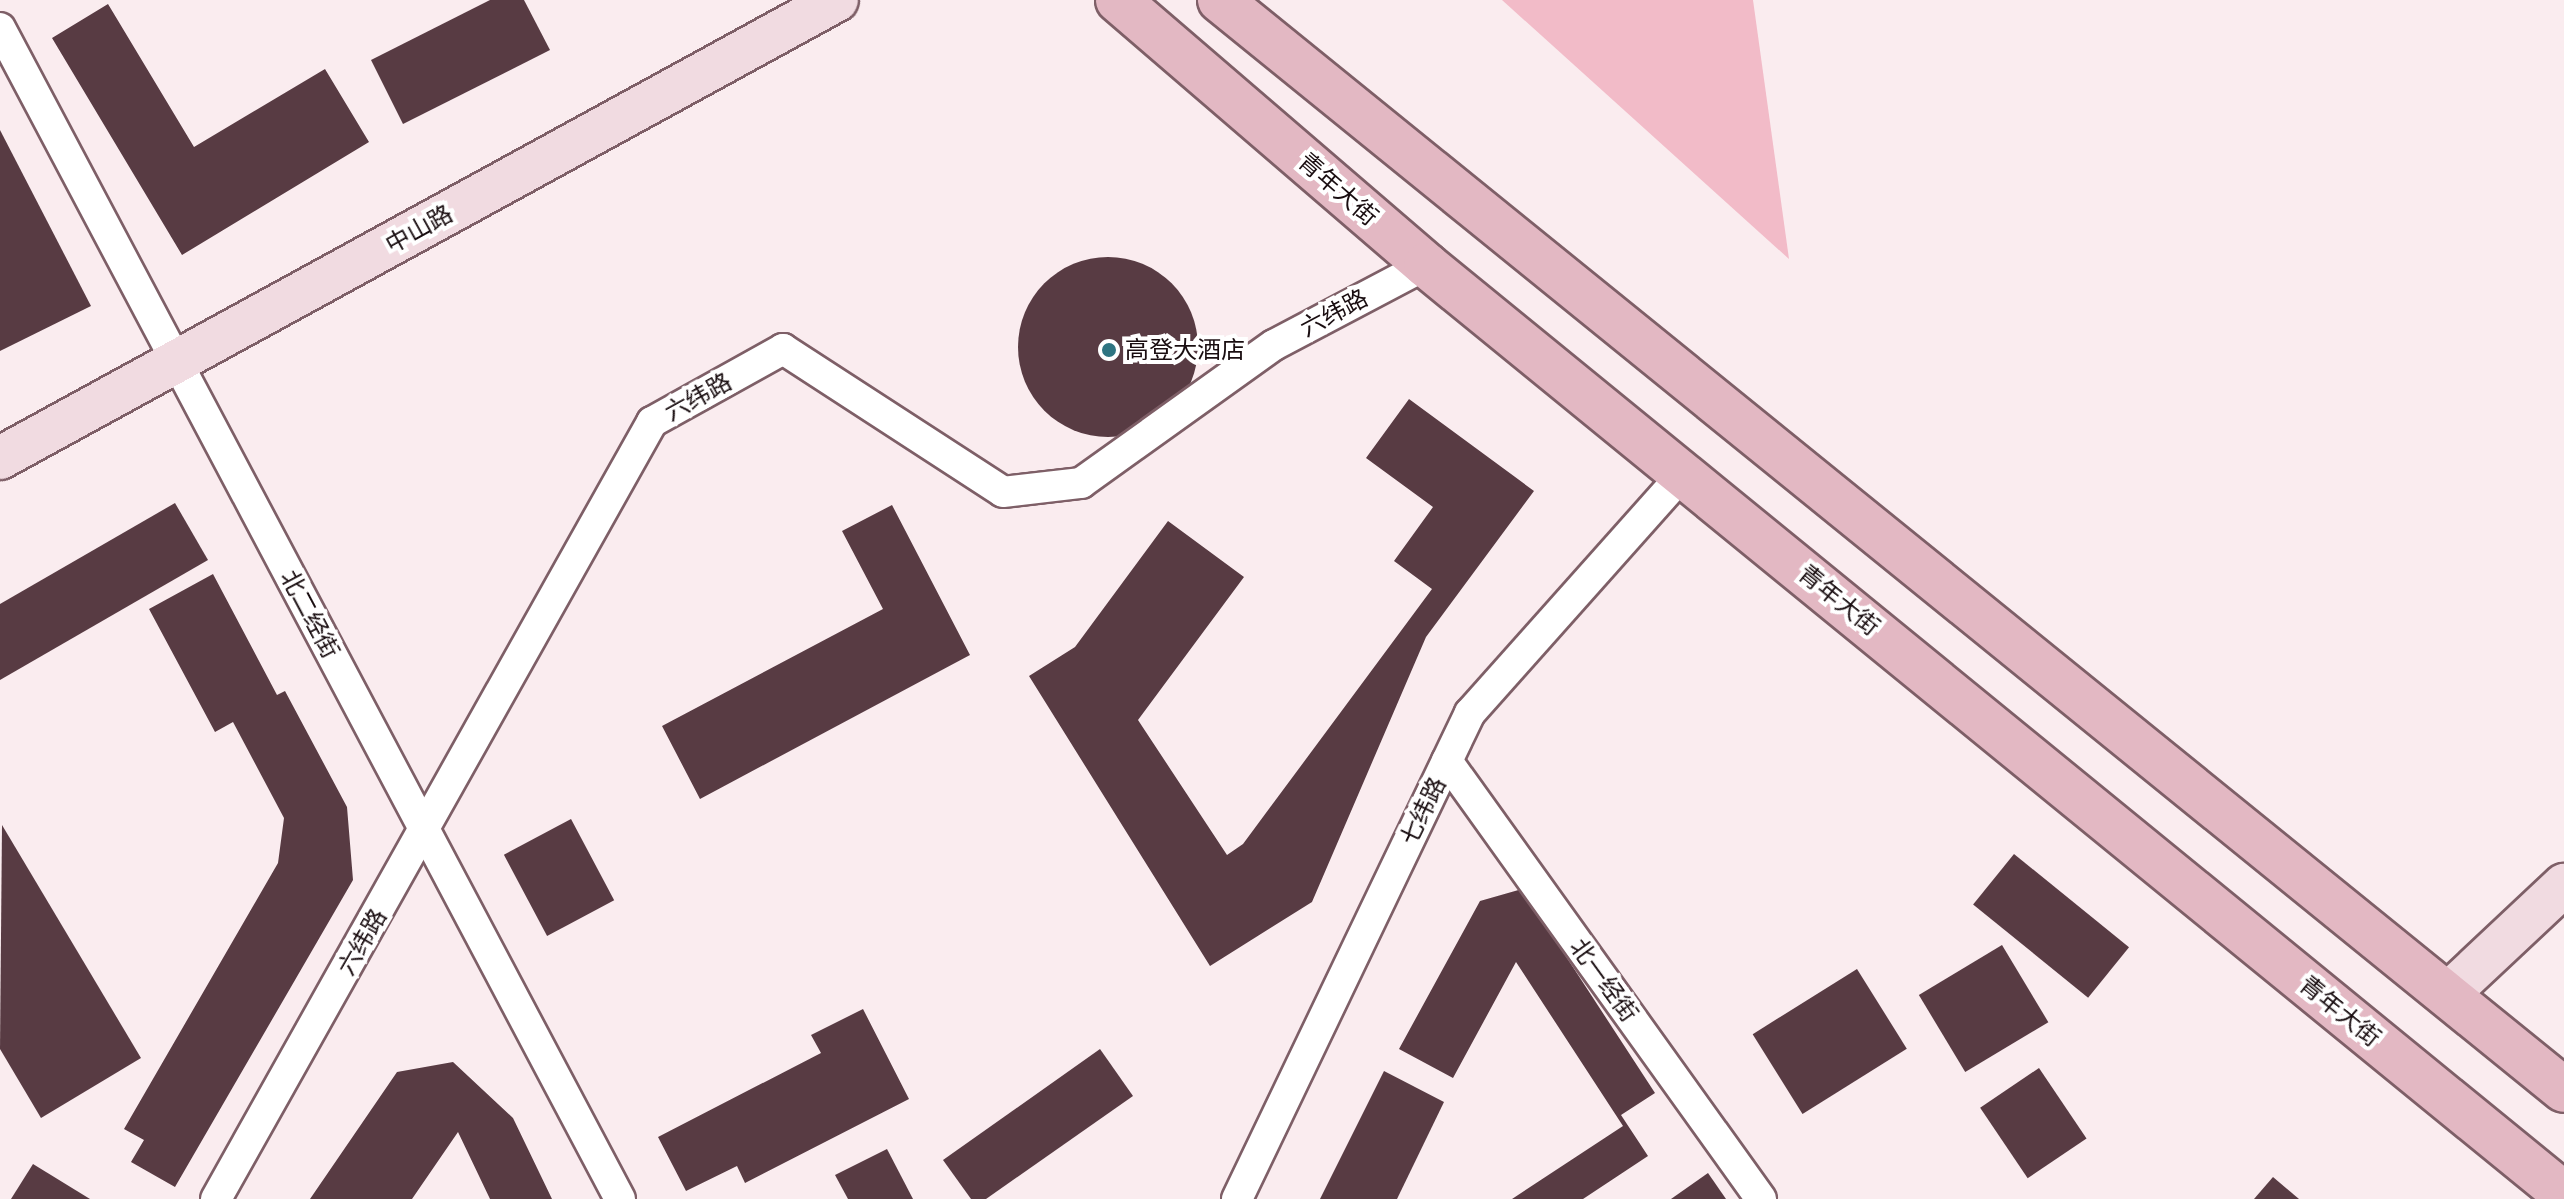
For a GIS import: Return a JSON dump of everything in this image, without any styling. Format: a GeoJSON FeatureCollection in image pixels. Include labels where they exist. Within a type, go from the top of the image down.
{"type":"FeatureCollection","features":[{"type":"Feature","properties":{"kind":"main road","name":"青年大街"},"geometry":{"type":"LineString","coordinates":[[1118,0],[1426,265],[2564,1194]]}},
{"type":"Feature","properties":{"kind":"main road"},"geometry":{"type":"LineString","coordinates":[[1220,0],[1736,423],[2449,993],[2564,1090]]}},
{"type":"Feature","properties":{"kind":"street","name":"中山路"},"geometry":{"type":"LineString","coordinates":[[0,458],[837,0]]}},
{"type":"Feature","properties":{"kind":"street","name":"北二经街"},"geometry":{"type":"LineString","coordinates":[[0,28],[620,1199]]}},
{"type":"Feature","properties":{"kind":"street","name":"六纬路"},"geometry":{"type":"LineString","coordinates":[[216,1199],[652,422],[783,349],[1003,492],[1081,483],[1274,345],[1426,265]]}},
{"type":"Feature","properties":{"kind":"street","name":"七纬路"},"geometry":{"type":"LineString","coordinates":[[1237,1199],[1470,713],[1684,473]]}},
{"type":"Feature","properties":{"kind":"street","name":"北一经街"},"geometry":{"type":"LineString","coordinates":[[1447,761],[1761,1199]]}},
{"type":"Feature","properties":{"kind":"street"},"geometry":{"type":"LineString","coordinates":[[2449,993],[2564,885]]}},
{"type":"Feature","properties":{"kind":"shaded area"},"geometry":{"type":"Polygon","coordinates":[[[1502,0],[1753,0],[1789,259],[1502,0]]]}},
{"type":"Feature","properties":{"kind":"building"},"geometry":{"type":"Polygon","coordinates":[[[490,0],[524,0],[550,50],[403,124],[371,60],[490,0]]]}},
{"type":"Feature","properties":{"kind":"building"},"geometry":{"type":"Polygon","coordinates":[[[108,4],[194,147],[325,69],[369,142],[182,255],[52,38],[108,4]]]}},
{"type":"Feature","properties":{"kind":"building"},"geometry":{"type":"Polygon","coordinates":[[[0,130],[91,306],[0,351],[0,130]]]}},
{"type":"Feature","properties":{"kind":"building","name":"高登大酒店"},"geometry":{"type":"Polygon","coordinates":[[[1108,257],[1142,264],[1158,272],[1171,284],[1183,297],[1191,313],[1198,347],[1191,381],[1183,397],[1171,410],[1158,422],[1142,430],[1108,437],[1074,430],[1058,422],[1045,410],[1033,397],[1025,381],[1018,347],[1025,313],[1033,297],[1045,284],[1058,272],[1074,264],[1108,257]]]}},
{"type":"Feature","properties":{"kind":"building"},"geometry":{"type":"Polygon","coordinates":[[[1409,399],[1534,491],[1426,637],[1312,902],[1210,966],[1029,676],[1075,647],[1168,521],[1244,577],[1138,720],[1227,855],[1243,844],[1432,589],[1394,561],[1433,507],[1366,458],[1409,399]]]}},
{"type":"Feature","properties":{"kind":"building"},"geometry":{"type":"Polygon","coordinates":[[[175,503],[208,560],[0,680],[0,604],[175,503]]]}},
{"type":"Feature","properties":{"kind":"building"},"geometry":{"type":"Polygon","coordinates":[[[892,505],[970,655],[700,799],[662,726],[883,609],[842,531],[892,505]]]}},
{"type":"Feature","properties":{"kind":"building"},"geometry":{"type":"Polygon","coordinates":[[[213,574],[277,695],[285,691],[347,807],[353,880],[175,1187],[131,1162],[144,1140],[124,1129],[278,863],[284,818],[233,722],[215,732],[149,609],[213,574]]]}},
{"type":"Feature","properties":{"kind":"building"},"geometry":{"type":"Polygon","coordinates":[[[571,819],[614,900],[547,936],[504,855],[571,819]]]}},
{"type":"Feature","properties":{"kind":"building"},"geometry":{"type":"Polygon","coordinates":[[[2,825],[141,1058],[41,1118],[0,1049],[2,825]]]}},
{"type":"Feature","properties":{"kind":"building"},"geometry":{"type":"Polygon","coordinates":[[[2014,854],[2129,947],[2088,998],[1973,905],[2014,854]]]}},
{"type":"Feature","properties":{"kind":"building"},"geometry":{"type":"Polygon","coordinates":[[[1522,889],[1655,1093],[1621,1115],[1648,1156],[1583,1199],[1512,1199],[1623,1126],[1516,962],[1453,1078],[1399,1049],[1480,901],[1522,889]]]}},
{"type":"Feature","properties":{"kind":"building"},"geometry":{"type":"Polygon","coordinates":[[[2002,945],[2048,1022],[1965,1072],[1919,995],[2002,945]]]}},
{"type":"Feature","properties":{"kind":"building"},"geometry":{"type":"Polygon","coordinates":[[[1857,969],[1907,1049],[1803,1114],[1753,1034],[1857,969]]]}},
{"type":"Feature","properties":{"kind":"building"},"geometry":{"type":"Polygon","coordinates":[[[863,1009],[909,1099],[745,1183],[737,1166],[686,1191],[658,1137],[821,1053],[811,1035],[863,1009]]]}},
{"type":"Feature","properties":{"kind":"building"},"geometry":{"type":"Polygon","coordinates":[[[1100,1049],[1133,1096],[986,1199],[971,1199],[943,1160],[1100,1049]]]}},
{"type":"Feature","properties":{"kind":"building"},"geometry":{"type":"Polygon","coordinates":[[[453,1062],[513,1118],[552,1199],[490,1199],[458,1132],[412,1199],[310,1199],[397,1072],[453,1062]]]}},
{"type":"Feature","properties":{"kind":"building"},"geometry":{"type":"Polygon","coordinates":[[[2039,1068],[2087,1138],[2028,1178],[1980,1108],[2039,1068]]]}},
{"type":"Feature","properties":{"kind":"building"},"geometry":{"type":"Polygon","coordinates":[[[1384,1071],[1444,1102],[1397,1199],[1320,1199],[1384,1071]]]}},
{"type":"Feature","properties":{"kind":"building"},"geometry":{"type":"Polygon","coordinates":[[[887,1149],[913,1199],[848,1199],[835,1175],[887,1149]]]}},
{"type":"Feature","properties":{"kind":"building"},"geometry":{"type":"Polygon","coordinates":[[[33,1164],[90,1199],[11,1199],[33,1164]]]}},
{"type":"Feature","properties":{"kind":"building"},"geometry":{"type":"Polygon","coordinates":[[[1708,1173],[1726,1199],[1671,1199],[1708,1173]]]}},
{"type":"Feature","properties":{"kind":"building"},"geometry":{"type":"Polygon","coordinates":[[[2273,1177],[2299,1199],[2254,1199],[2273,1177]]]}},
{"type":"Feature","properties":{"kind":"place","name":"高登大酒店"},"geometry":{"type":"Point","coordinates":[1109,350]}}]}
